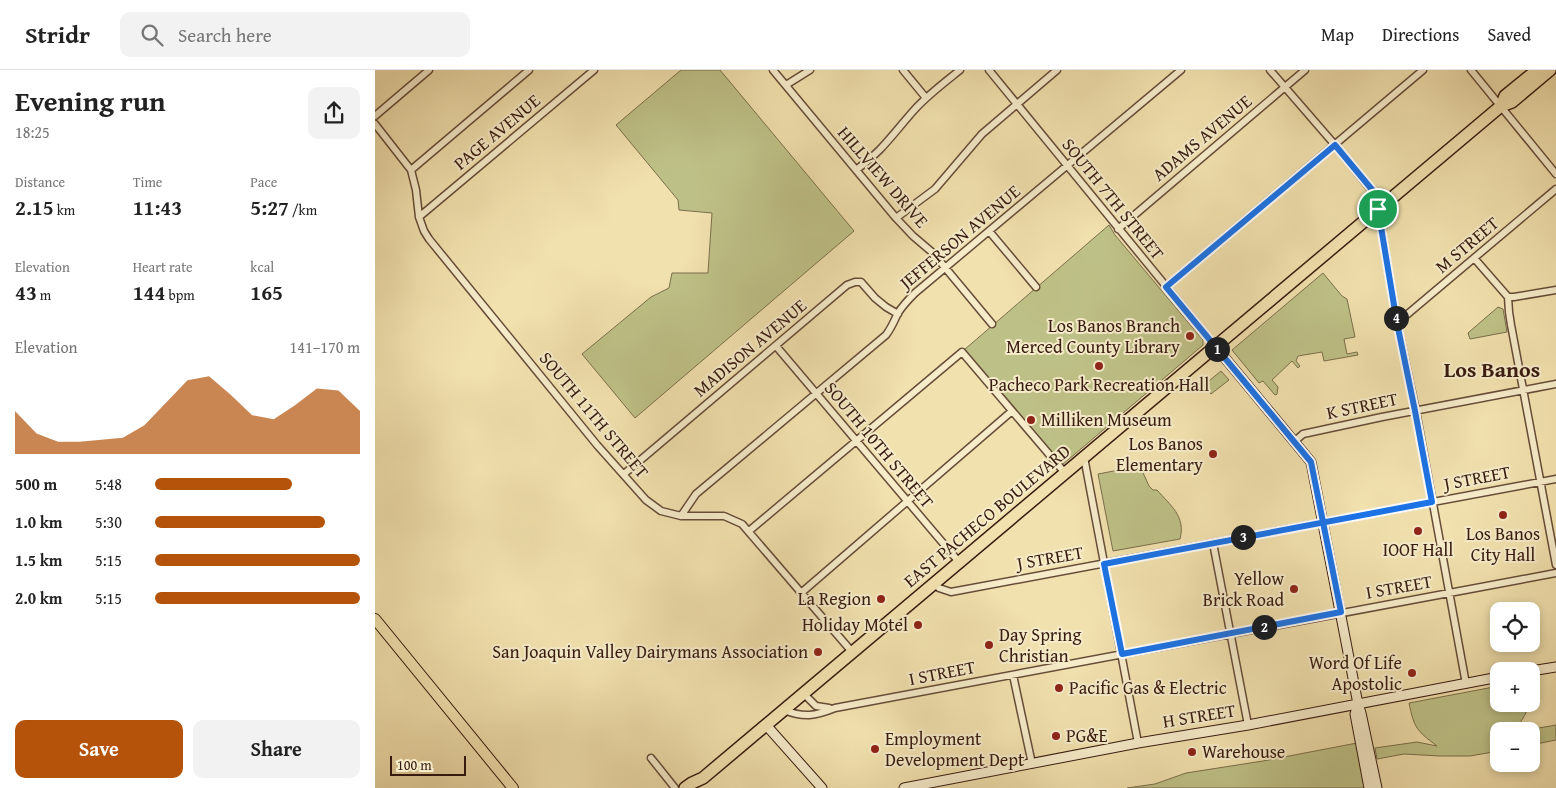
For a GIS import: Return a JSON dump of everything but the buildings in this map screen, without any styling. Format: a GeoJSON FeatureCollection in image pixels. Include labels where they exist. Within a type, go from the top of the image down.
{"type":"FeatureCollection","features":[{"type":"Feature","properties":{"kind":"highway","name":"EAST PACHECO BOULEVARD"},"geometry":{"type":"LineString","coordinates":[[1501,106],[1505,96],[1537,70]]}},
{"type":"Feature","properties":{"kind":"highway"},"geometry":{"type":"LineString","coordinates":[[1530,87],[1531,81],[1544,70]]}},
{"type":"Feature","properties":{"kind":"highway","name":"EAST PACHECO BOULEVARD"},"geometry":{"type":"LineString","coordinates":[[685,788],[692,783],[701,783],[766,725],[1378,209],[1501,106],[1512,102],[1550,70]]}},
{"type":"Feature","properties":{"kind":"main road"},"geometry":{"type":"LineString","coordinates":[[375,619],[513,788]]}},
{"type":"Feature","properties":{"kind":"street"},"geometry":{"type":"LineString","coordinates":[[375,116],[429,70]]}},
{"type":"Feature","properties":{"kind":"street"},"geometry":{"type":"LineString","coordinates":[[411,170],[529,70]]}},
{"type":"Feature","properties":{"kind":"street","name":"PAGE AVENUE"},"geometry":{"type":"LineString","coordinates":[[419,217],[594,70]]}},
{"type":"Feature","properties":{"kind":"street","name":"HILLVIEW DRIVE"},"geometry":{"type":"LineString","coordinates":[[773,70],[896,218],[933,253],[991,324]]}},
{"type":"Feature","properties":{"kind":"street"},"geometry":{"type":"LineString","coordinates":[[786,86],[810,70]]}},
{"type":"Feature","properties":{"kind":"street"},"geometry":{"type":"LineString","coordinates":[[903,70],[926,98]]}},
{"type":"Feature","properties":{"kind":"street"},"geometry":{"type":"LineString","coordinates":[[856,170],[886,144],[926,98],[960,70]]}},
{"type":"Feature","properties":{"kind":"street","name":"SOUTH 7TH STREET"},"geometry":{"type":"LineString","coordinates":[[989,70],[1215,346]]}},
{"type":"Feature","properties":{"kind":"street"},"geometry":{"type":"LineString","coordinates":[[896,218],[935,188],[975,142],[1057,70]]}},
{"type":"Feature","properties":{"kind":"street","name":"JEFFERSON AVENUE"},"geometry":{"type":"LineString","coordinates":[[681,516],[696,494],[886,334],[893,326],[904,304],[915,293],[1181,70]]}},
{"type":"Feature","properties":{"kind":"street"},"geometry":{"type":"LineString","coordinates":[[1270,70],[1374,192],[1466,684]]}},
{"type":"Feature","properties":{"kind":"street","name":"ADAMS AVENUE"},"geometry":{"type":"LineString","coordinates":[[1118,228],[1305,70]]}},
{"type":"Feature","properties":{"kind":"street"},"geometry":{"type":"LineString","coordinates":[[1166,287],[1423,70]]}},
{"type":"Feature","properties":{"kind":"street"},"geometry":{"type":"LineString","coordinates":[[1471,70],[1556,174]]}},
{"type":"Feature","properties":{"kind":"street","name":"SOUTH 11TH STREET"},"geometry":{"type":"LineString","coordinates":[[375,124],[411,170],[416,190],[419,217],[429,239],[597,444],[624,474],[653,506],[661,511],[681,516],[724,516],[735,520],[749,531],[853,653]]}},
{"type":"Feature","properties":{"kind":"street","name":"M STREET"},"geometry":{"type":"LineString","coordinates":[[1397,323],[1556,189]]}},
{"type":"Feature","properties":{"kind":"street"},"geometry":{"type":"LineString","coordinates":[[989,231],[1036,287]]}},
{"type":"Feature","properties":{"kind":"street"},"geometry":{"type":"LineString","coordinates":[[1475,258],[1508,297],[1523,391],[1556,565]]}},
{"type":"Feature","properties":{"kind":"street","name":"MADISON AVENUE"},"geometry":{"type":"LineString","coordinates":[[624,474],[847,285],[861,282],[881,303],[898,314]]}},
{"type":"Feature","properties":{"kind":"street"},"geometry":{"type":"LineString","coordinates":[[1508,297],[1556,290]]}},
{"type":"Feature","properties":{"kind":"street","name":"SOUTH 10TH STREET"},"geometry":{"type":"LineString","coordinates":[[776,346],[959,562]]}},
{"type":"Feature","properties":{"kind":"street"},"geometry":{"type":"LineString","coordinates":[[1215,346],[1311,462],[1358,704],[1377,788]]}},
{"type":"Feature","properties":{"kind":"street"},"geometry":{"type":"LineString","coordinates":[[749,531],[962,352],[1065,473]]}},
{"type":"Feature","properties":{"kind":"street","name":"K STREET"},"geometry":{"type":"LineString","coordinates":[[1295,441],[1303,434],[1556,384]]}},
{"type":"Feature","properties":{"kind":"street"},"geometry":{"type":"LineString","coordinates":[[801,593],[1012,411]]}},
{"type":"Feature","properties":{"kind":"street"},"geometry":{"type":"LineString","coordinates":[[1084,457],[1138,743]]}},
{"type":"Feature","properties":{"kind":"street","name":"J STREET"},"geometry":{"type":"LineString","coordinates":[[935,584],[939,588],[951,592],[1556,479]]}},
{"type":"Feature","properties":{"kind":"street"},"geometry":{"type":"LineString","coordinates":[[1213,543],[1232,633],[1248,724]]}},
{"type":"Feature","properties":{"kind":"street","name":"I STREET"},"geometry":{"type":"LineString","coordinates":[[784,710],[802,716],[819,714],[835,708],[1556,573]]}},
{"type":"Feature","properties":{"kind":"street"},"geometry":{"type":"LineString","coordinates":[[1540,670],[1556,667]]}},
{"type":"Feature","properties":{"kind":"street"},"geometry":{"type":"LineString","coordinates":[[1013,675],[1032,764]]}},
{"type":"Feature","properties":{"kind":"street","name":"H STREET"},"geometry":{"type":"LineString","coordinates":[[904,788],[1138,743],[1490,680]]}},
{"type":"Feature","properties":{"kind":"street","name":"I STREET"},"geometry":{"type":"LineString","coordinates":[[804,694],[816,706],[835,708]]}},
{"type":"Feature","properties":{"kind":"street"},"geometry":{"type":"LineString","coordinates":[[1358,704],[1355,714],[1369,788]]}},
{"type":"Feature","properties":{"kind":"street"},"geometry":{"type":"LineString","coordinates":[[766,725],[822,788]]}},
{"type":"Feature","properties":{"kind":"street"},"geometry":{"type":"LineString","coordinates":[[651,758],[675,788]]}},
{"type":"Feature","properties":{"kind":"green space"},"geometry":{"type":"Polygon","coordinates":[[[681,70],[720,70],[854,231],[635,418],[582,354],[651,297],[669,288],[672,273],[708,273],[712,213],[679,210],[678,200],[616,125],[681,70]]]}},
{"type":"Feature","properties":{"kind":"green space"},"geometry":{"type":"Polygon","coordinates":[[[1109,225],[1115,235],[1203,340],[1203,345],[1062,465],[964,350],[1109,225]]]}},
{"type":"Feature","properties":{"kind":"green space"},"geometry":{"type":"Polygon","coordinates":[[[1323,273],[1342,296],[1347,299],[1355,337],[1344,339],[1347,354],[1357,352],[1358,355],[1324,361],[1322,352],[1298,356],[1296,361],[1300,366],[1298,368],[1292,361],[1272,380],[1278,387],[1277,394],[1275,395],[1263,381],[1259,383],[1232,350],[1323,273]]]}},
{"type":"Feature","properties":{"kind":"green space"},"geometry":{"type":"Polygon","coordinates":[[[1498,307],[1503,309],[1507,332],[1470,339],[1468,333],[1498,307]]]}},
{"type":"Feature","properties":{"kind":"green space"},"geometry":{"type":"Polygon","coordinates":[[[1221,371],[1229,380],[1211,394],[1204,385],[1221,371]]]}},
{"type":"Feature","properties":{"kind":"green space"},"geometry":{"type":"Polygon","coordinates":[[[1140,466],[1149,486],[1153,490],[1157,490],[1172,506],[1179,517],[1181,524],[1180,539],[1113,551],[1098,474],[1140,466]]]}},
{"type":"Feature","properties":{"kind":"green space"},"geometry":{"type":"Polygon","coordinates":[[[1490,688],[1490,712],[1526,712],[1520,722],[1490,722],[1490,753],[1470,756],[1404,754],[1377,759],[1375,748],[1417,742],[1437,746],[1417,728],[1409,703],[1490,688]]]}},
{"type":"Feature","properties":{"kind":"green space"},"geometry":{"type":"Polygon","coordinates":[[[1556,725],[1556,740],[1540,743],[1540,728],[1556,725]]]}},
{"type":"Feature","properties":{"kind":"green space"},"geometry":{"type":"Polygon","coordinates":[[[1357,743],[1365,788],[1127,788],[1155,784],[1186,773],[1357,743]]]}},
{"type":"Feature","properties":{"kind":"place","name":"Los Banos Branch Merced County Library"},"geometry":{"type":"Point","coordinates":[1190,336]}},
{"type":"Feature","properties":{"kind":"place","name":"Pacheco Park Recreation Hall"},"geometry":{"type":"Point","coordinates":[1099,366]}},
{"type":"Feature","properties":{"kind":"place","name":"Milliken Museum"},"geometry":{"type":"Point","coordinates":[1031,420]}},
{"type":"Feature","properties":{"kind":"place","name":"Los Banos Elementary"},"geometry":{"type":"Point","coordinates":[1213,454]}},
{"type":"Feature","properties":{"kind":"place","name":"Los Banos City Hall"},"geometry":{"type":"Point","coordinates":[1503,515]}},
{"type":"Feature","properties":{"kind":"place","name":"IOOF Hall"},"geometry":{"type":"Point","coordinates":[1418,531]}},
{"type":"Feature","properties":{"kind":"place","name":"Yellow Brick Road"},"geometry":{"type":"Point","coordinates":[1294,589]}},
{"type":"Feature","properties":{"kind":"place","name":"La Region"},"geometry":{"type":"Point","coordinates":[881,599]}},
{"type":"Feature","properties":{"kind":"place","name":"Holiday Motel"},"geometry":{"type":"Point","coordinates":[918,625]}},
{"type":"Feature","properties":{"kind":"place","name":"Day Spring Christian"},"geometry":{"type":"Point","coordinates":[989,645]}},
{"type":"Feature","properties":{"kind":"place","name":"San Joaquin Valley Dairymans Association"},"geometry":{"type":"Point","coordinates":[818,652]}},
{"type":"Feature","properties":{"kind":"place","name":"Word Of Life Apostolic"},"geometry":{"type":"Point","coordinates":[1412,673]}},
{"type":"Feature","properties":{"kind":"place","name":"Pacific Gas & Electric"},"geometry":{"type":"Point","coordinates":[1059,688]}},
{"type":"Feature","properties":{"kind":"place","name":"PG&E"},"geometry":{"type":"Point","coordinates":[1056,736]}},
{"type":"Feature","properties":{"kind":"place","name":"Employment Development Dept"},"geometry":{"type":"Point","coordinates":[875,749]}},
{"type":"Feature","properties":{"kind":"place","name":"Warehouse"},"geometry":{"type":"Point","coordinates":[1192,752]}},
{"type":"Feature","properties":{"kind":"district","name":"Los Banos"},"geometry":{"type":"Point","coordinates":[1492,369]}},
{"type":"Feature","properties":{"kind":"route"},"geometry":{"type":"LineString","coordinates":[[1378,209],[1374,192],[1335,145],[1166,287],[1309,458],[1315,476],[1324,522],[1341,612],[1122,654],[1104,564],[1324,522],[1432,502],[1397,323],[1378,209]]}}]}
